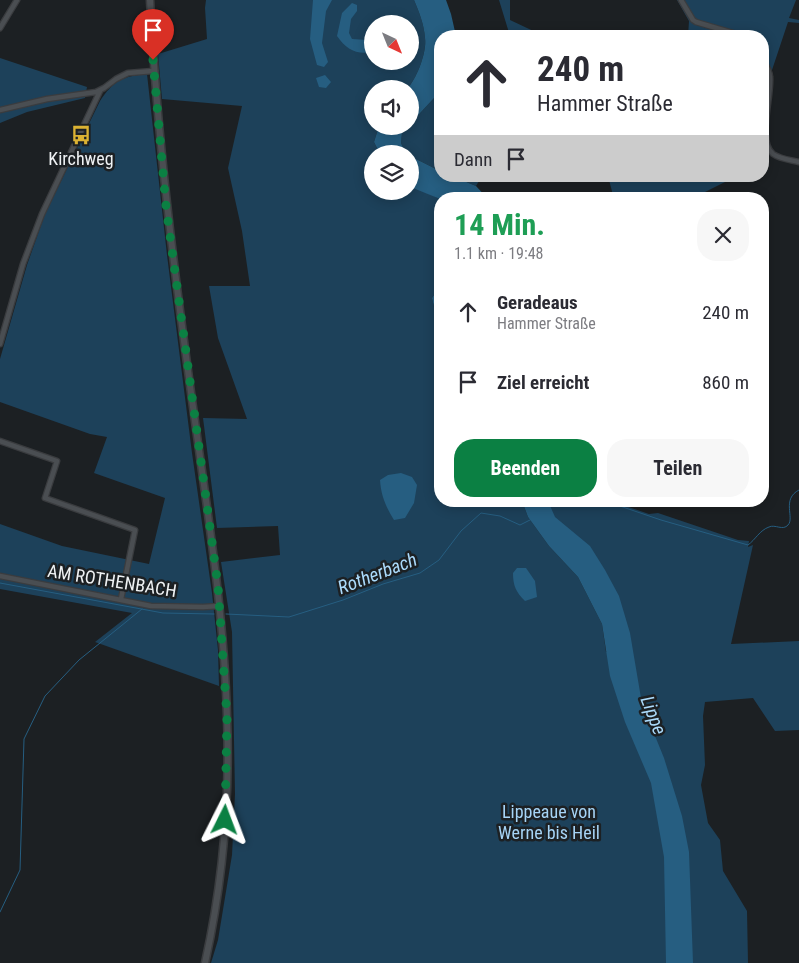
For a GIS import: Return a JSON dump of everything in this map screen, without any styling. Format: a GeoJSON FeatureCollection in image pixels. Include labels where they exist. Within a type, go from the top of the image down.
{"type":"FeatureCollection","features":[{"type":"Feature","properties":{"kind":"main road"},"geometry":{"type":"LineString","coordinates":[[150,0],[153,71],[166,206],[224,655],[228,762],[225,830],[205,963]]}},
{"type":"Feature","properties":{"kind":"street"},"geometry":{"type":"LineString","coordinates":[[0,28],[17,0]]}},
{"type":"Feature","properties":{"kind":"street"},"geometry":{"type":"LineString","coordinates":[[681,0],[696,22],[723,30]]}},
{"type":"Feature","properties":{"kind":"street"},"geometry":{"type":"LineString","coordinates":[[0,344],[23,264],[42,214],[100,91],[128,73],[153,71]]}},
{"type":"Feature","properties":{"kind":"street"},"geometry":{"type":"LineString","coordinates":[[769,75],[769,102]]}},
{"type":"Feature","properties":{"kind":"street"},"geometry":{"type":"LineString","coordinates":[[0,110],[46,99],[100,91]]}},
{"type":"Feature","properties":{"kind":"street"},"geometry":{"type":"LineString","coordinates":[[769,150],[772,154],[799,162]]}},
{"type":"Feature","properties":{"kind":"street"},"geometry":{"type":"LineString","coordinates":[[0,441],[57,461],[45,498],[135,530],[122,600]]}},
{"type":"Feature","properties":{"kind":"street","name":"AM ROTHENBACH"},"geometry":{"type":"LineString","coordinates":[[0,576],[162,606],[219,606]]}},
{"type":"Feature","properties":{"kind":"green space","name":"Lippeaue von Werne bis Heil"},"geometry":{"type":"Polygon","coordinates":[[[206,0],[414,0],[422,23],[425,38],[423,57],[419,69],[419,15],[364,15],[364,70],[419,70],[413,80],[364,80],[364,135],[376,135],[374,142],[376,145],[364,145],[364,200],[419,200],[419,189],[434,196],[434,295],[432,298],[434,306],[434,507],[524,507],[528,517],[549,546],[578,577],[602,624],[606,652],[625,652],[540,507],[629,507],[649,514],[658,513],[738,540],[749,541],[748,547],[753,545],[731,644],[799,641],[799,730],[775,731],[753,698],[705,702],[703,716],[705,765],[701,785],[708,823],[720,840],[723,871],[747,911],[748,963],[211,963],[218,940],[232,855],[235,794],[232,632],[221,562],[280,555],[278,526],[217,528],[203,418],[247,419],[218,338],[209,286],[250,286],[242,231],[228,168],[242,106],[162,99],[158,54],[207,39],[206,0]]]}},
{"type":"Feature","properties":{"kind":"green space"},"geometry":{"type":"Polygon","coordinates":[[[499,0],[510,0],[510,20],[531,30],[508,30],[499,0]]]}},
{"type":"Feature","properties":{"kind":"green space"},"geometry":{"type":"Polygon","coordinates":[[[677,0],[796,0],[789,18],[799,20],[799,23],[788,22],[769,79],[769,30],[688,30],[689,21],[677,0]]]}},
{"type":"Feature","properties":{"kind":"green space"},"geometry":{"type":"Polygon","coordinates":[[[0,58],[87,87],[85,98],[27,112],[0,123],[0,58]]]}},
{"type":"Feature","properties":{"kind":"green space"},"geometry":{"type":"Polygon","coordinates":[[[147,74],[167,255],[212,593],[218,650],[219,686],[95,642],[132,613],[0,589],[0,524],[62,546],[149,564],[165,498],[94,473],[107,437],[90,434],[0,402],[0,359],[27,265],[45,214],[105,94],[114,84],[125,78],[147,74]]]}},
{"type":"Feature","properties":{"kind":"green space"},"geometry":{"type":"Polygon","coordinates":[[[434,98],[434,168],[419,160],[419,145],[402,145],[402,135],[419,135],[419,114],[434,98]]]}},
{"type":"Feature","properties":{"kind":"green space"},"geometry":{"type":"Polygon","coordinates":[[[466,182],[478,182],[476,186],[466,182]]]}},
{"type":"Feature","properties":{"kind":"green space"},"geometry":{"type":"Polygon","coordinates":[[[610,182],[725,182],[705,192],[612,192],[610,182]]]}},
{"type":"Feature","properties":{"kind":"shaded area"},"geometry":{"type":"Polygon","coordinates":[[[313,0],[332,0],[326,11],[322,43],[328,62],[324,67],[317,65],[310,39],[313,0]]]}},
{"type":"Feature","properties":{"kind":"shaded area"},"geometry":{"type":"Polygon","coordinates":[[[414,0],[446,0],[455,30],[434,30],[434,98],[419,114],[419,80],[413,80],[421,65],[425,44],[422,23],[414,0]]]}},
{"type":"Feature","properties":{"kind":"shaded area"},"geometry":{"type":"Polygon","coordinates":[[[352,3],[357,5],[357,11],[351,19],[349,33],[352,39],[364,40],[364,53],[352,50],[337,36],[342,13],[352,3]]]}},
{"type":"Feature","properties":{"kind":"shaded area"},"geometry":{"type":"Polygon","coordinates":[[[325,75],[331,82],[326,88],[319,87],[316,78],[325,75]]]}},
{"type":"Feature","properties":{"kind":"shaded area"},"geometry":{"type":"Polygon","coordinates":[[[376,135],[402,135],[402,145],[376,145],[374,142],[376,135]]]}},
{"type":"Feature","properties":{"kind":"shaded area"},"geometry":{"type":"Polygon","coordinates":[[[419,160],[434,168],[434,182],[466,182],[476,186],[482,192],[434,192],[434,197],[419,190],[419,160]]]}},
{"type":"Feature","properties":{"kind":"shaded area"},"geometry":{"type":"Polygon","coordinates":[[[401,473],[412,477],[417,485],[414,503],[405,518],[394,520],[384,501],[380,480],[388,475],[401,473]]]}},
{"type":"Feature","properties":{"kind":"shaded area"},"geometry":{"type":"Polygon","coordinates":[[[524,507],[551,507],[555,517],[590,546],[619,596],[630,633],[642,704],[664,758],[682,816],[689,852],[693,963],[666,963],[664,857],[651,783],[625,722],[610,676],[602,624],[578,577],[549,546],[528,517],[524,507]]]}},
{"type":"Feature","properties":{"kind":"shaded area"},"geometry":{"type":"Polygon","coordinates":[[[517,568],[526,568],[535,581],[537,597],[525,601],[519,595],[513,578],[513,573],[517,568]]]}},
{"type":"Feature","properties":{"kind":"waterway"},"geometry":{"type":"LineString","coordinates":[[623,507],[748,545],[766,528],[771,526],[786,527],[788,525],[790,522],[789,503],[794,494],[799,490]]}},
{"type":"Feature","properties":{"kind":"waterway","name":"Rotherbach"},"geometry":{"type":"LineString","coordinates":[[226,614],[289,617],[420,573],[439,560],[461,531],[481,513],[500,516],[520,525],[532,519]]}},
{"type":"Feature","properties":{"kind":"waterway","name":"Rotherbach"},"geometry":{"type":"LineString","coordinates":[[0,583],[163,613],[214,614]]}},
{"type":"Feature","properties":{"kind":"waterway"},"geometry":{"type":"LineString","coordinates":[[0,912],[20,870],[24,739],[45,696],[79,660],[142,609]]}},
{"type":"Feature","properties":{"kind":"place","name":"Kirchweg"},"geometry":{"type":"Point","coordinates":[81,135]}},
{"type":"Feature","properties":{"kind":"route"},"geometry":{"type":"LineString","coordinates":[[153,60],[166,206],[218,586],[227,717],[228,762],[225,820]]}},
{"type":"Feature","properties":{"kind":"water label","name":"Lippe"},"geometry":{"type":"Point","coordinates":[654,715]}}]}
